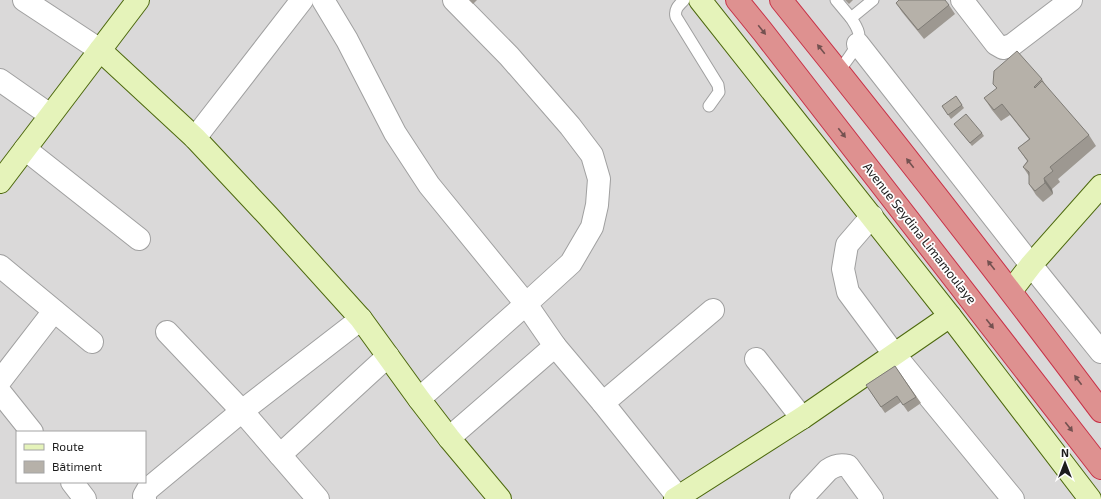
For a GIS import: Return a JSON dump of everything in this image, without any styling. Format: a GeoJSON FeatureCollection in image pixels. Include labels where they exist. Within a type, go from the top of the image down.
{"type":"FeatureCollection","features":[{"type":"Feature","properties":{"kind":"highway","name":"Avenue Seydina Limamoulaye"},"geometry":{"type":"LineString","coordinates":[[737,0],[764,32],[1101,468]]}},
{"type":"Feature","properties":{"kind":"highway"},"geometry":{"type":"LineString","coordinates":[[781,0],[1011,291],[1101,411]]}},
{"type":"Feature","properties":{"kind":"street"},"geometry":{"type":"LineString","coordinates":[[24,0],[100,50],[195,138],[361,318],[419,399],[449,438],[500,499]]}},
{"type":"Feature","properties":{"kind":"street"},"geometry":{"type":"LineString","coordinates":[[0,182],[138,0]]}},
{"type":"Feature","properties":{"kind":"street"},"geometry":{"type":"LineString","coordinates":[[195,138],[302,0]]}},
{"type":"Feature","properties":{"kind":"street"},"geometry":{"type":"LineString","coordinates":[[323,0],[347,40],[395,133],[429,185],[526,304],[555,346],[603,403],[677,498],[802,418],[950,316]]}},
{"type":"Feature","properties":{"kind":"street"},"geometry":{"type":"LineString","coordinates":[[419,399],[571,263],[592,227],[597,205],[599,179],[592,155],[570,126],[509,56],[454,0]]}},
{"type":"Feature","properties":{"kind":"street"},"geometry":{"type":"LineString","coordinates":[[700,0],[872,216],[1090,499]]}},
{"type":"Feature","properties":{"kind":"street"},"geometry":{"type":"LineString","coordinates":[[962,0],[996,44],[1003,48],[1012,46],[1071,0]]}},
{"type":"Feature","properties":{"kind":"street"},"geometry":{"type":"LineString","coordinates":[[858,44],[1101,352]]}},
{"type":"Feature","properties":{"kind":"street"},"geometry":{"type":"LineString","coordinates":[[0,80],[50,116]]}},
{"type":"Feature","properties":{"kind":"street"},"geometry":{"type":"LineString","coordinates":[[25,149],[139,239]]}},
{"type":"Feature","properties":{"kind":"street"},"geometry":{"type":"LineString","coordinates":[[1011,291],[1031,265],[1101,186]]}},
{"type":"Feature","properties":{"kind":"street"},"geometry":{"type":"LineString","coordinates":[[872,216],[847,246],[843,269],[848,292],[894,354],[1013,499]]}},
{"type":"Feature","properties":{"kind":"street"},"geometry":{"type":"LineString","coordinates":[[0,266],[92,342]]}},
{"type":"Feature","properties":{"kind":"street"},"geometry":{"type":"LineString","coordinates":[[603,403],[713,310]]}},
{"type":"Feature","properties":{"kind":"street"},"geometry":{"type":"LineString","coordinates":[[0,381],[54,311]]}},
{"type":"Feature","properties":{"kind":"street"},"geometry":{"type":"LineString","coordinates":[[145,499],[144,496],[148,489],[242,411],[361,318]]}},
{"type":"Feature","properties":{"kind":"street"},"geometry":{"type":"LineString","coordinates":[[167,332],[242,411],[318,499]]}},
{"type":"Feature","properties":{"kind":"street"},"geometry":{"type":"LineString","coordinates":[[449,438],[555,346]]}},
{"type":"Feature","properties":{"kind":"street"},"geometry":{"type":"LineString","coordinates":[[280,455],[388,356]]}},
{"type":"Feature","properties":{"kind":"street"},"geometry":{"type":"LineString","coordinates":[[756,359],[802,418]]}},
{"type":"Feature","properties":{"kind":"street"},"geometry":{"type":"LineString","coordinates":[[0,392],[31,431]]}},
{"type":"Feature","properties":{"kind":"street"},"geometry":{"type":"LineString","coordinates":[[801,499],[828,470],[842,464],[848,466],[872,499]]}},
{"type":"Feature","properties":{"kind":"street"},"geometry":{"type":"LineString","coordinates":[[73,483],[86,499]]}},
{"type":"Feature","properties":{"kind":"lane"},"geometry":{"type":"LineString","coordinates":[[684,0],[675,12],[676,17],[718,85],[719,92],[709,106]]}},
{"type":"Feature","properties":{"kind":"lane"},"geometry":{"type":"LineString","coordinates":[[836,0],[851,18],[858,29],[859,35],[858,44],[838,71]]}},
{"type":"Feature","properties":{"kind":"lane"},"geometry":{"type":"LineString","coordinates":[[851,18],[874,0]]}},
{"type":"Feature","properties":{"kind":"shaded area"},"geometry":{"type":"Polygon","coordinates":[[[0,0],[1101,0],[1101,499],[0,499],[0,0]]]}},
{"type":"Feature","properties":{"kind":"building"},"geometry":{"type":"Polygon","coordinates":[[[899,0],[945,0],[949,5],[918,30],[896,3],[899,0]]]}},
{"type":"Feature","properties":{"kind":"building"},"geometry":{"type":"Polygon","coordinates":[[[1017,51],[1042,79],[1034,87],[1035,88],[1042,81],[1089,135],[1050,167],[1053,171],[1044,178],[1045,183],[1035,191],[1029,184],[1029,172],[1023,167],[1028,161],[1018,148],[1030,139],[1002,104],[994,110],[984,98],[997,88],[993,84],[994,71],[1017,51]]]}},
{"type":"Feature","properties":{"kind":"building"},"geometry":{"type":"Polygon","coordinates":[[[956,96],[962,105],[948,115],[942,106],[956,96]]]}},
{"type":"Feature","properties":{"kind":"building"},"geometry":{"type":"Polygon","coordinates":[[[966,114],[982,133],[970,143],[954,124],[966,114]]]}},
{"type":"Feature","properties":{"kind":"building"},"geometry":{"type":"Polygon","coordinates":[[[895,366],[916,397],[903,405],[897,396],[881,407],[866,385],[895,366]]]}}]}
